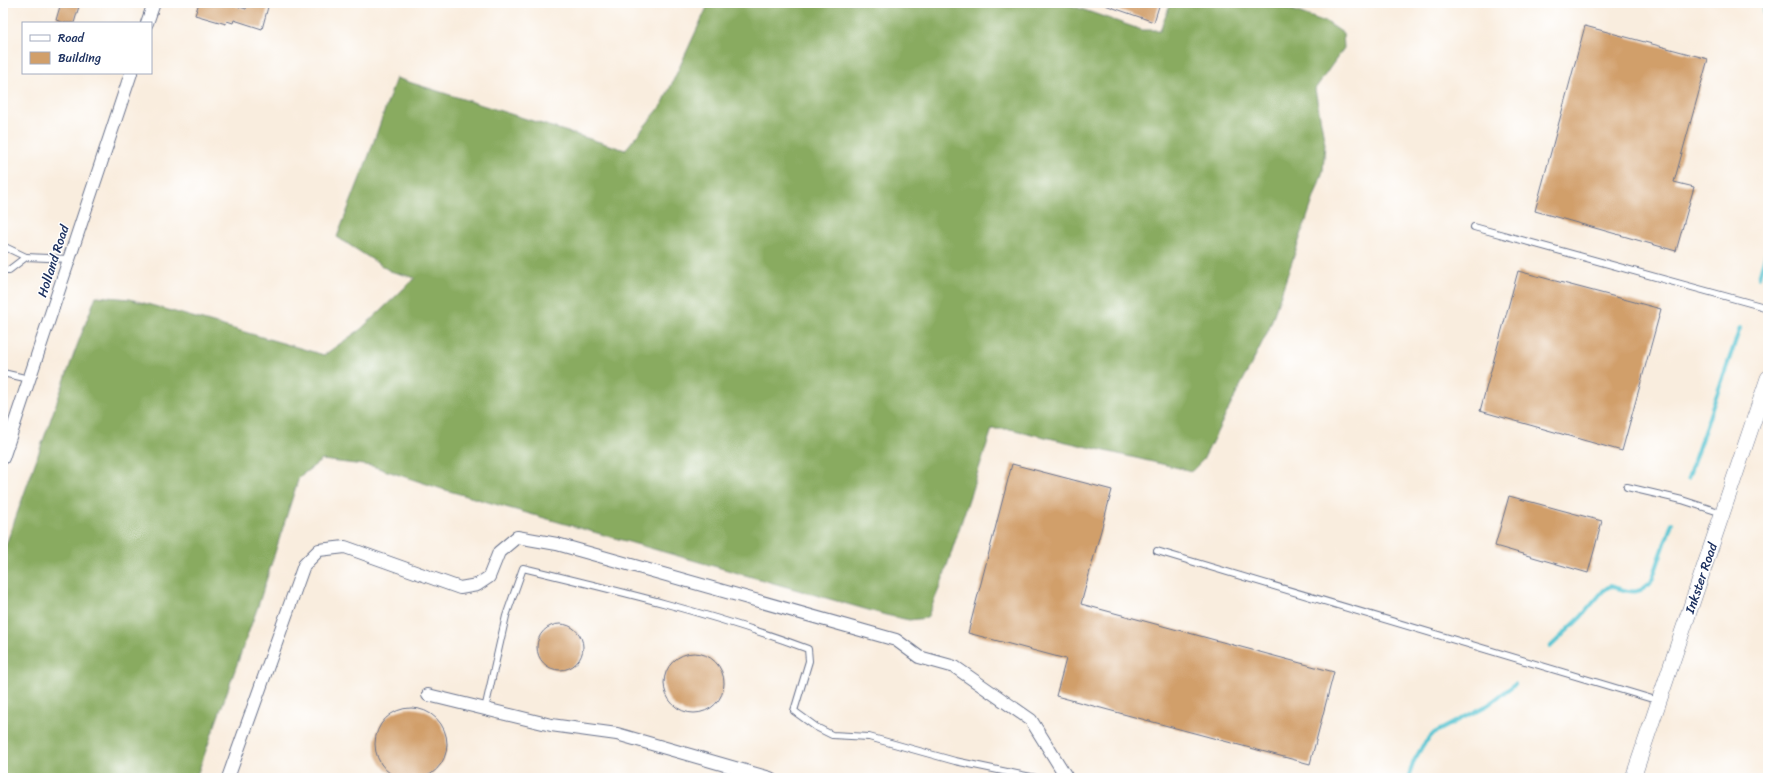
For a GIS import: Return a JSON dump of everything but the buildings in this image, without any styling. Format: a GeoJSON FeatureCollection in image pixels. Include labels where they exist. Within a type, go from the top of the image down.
{"type":"FeatureCollection","features":[{"type":"Feature","properties":{"kind":"street"},"geometry":{"type":"LineString","coordinates":[[147,22],[154,3]]}},
{"type":"Feature","properties":{"kind":"street","name":"Holland Road"},"geometry":{"type":"LineString","coordinates":[[3,458],[131,74]]}},
{"type":"Feature","properties":{"kind":"street","name":"Inkster Road"},"geometry":{"type":"LineString","coordinates":[[1633,778],[1768,378]]}},
{"type":"Feature","properties":{"kind":"street"},"geometry":{"type":"LineString","coordinates":[[228,778],[304,565],[319,550],[345,547],[460,588],[477,585],[489,577],[499,552],[517,537],[557,544],[896,640],[919,658],[955,667],[1031,720],[1067,778]]}},
{"type":"Feature","properties":{"kind":"street"},"geometry":{"type":"LineString","coordinates":[[428,696],[551,725],[617,734],[770,778]]}},
{"type":"Feature","properties":{"kind":"lane"},"geometry":{"type":"LineString","coordinates":[[1474,227],[1768,308]]}},
{"type":"Feature","properties":{"kind":"lane"},"geometry":{"type":"LineString","coordinates":[[3,246],[12,248],[26,257],[69,259]]}},
{"type":"Feature","properties":{"kind":"lane"},"geometry":{"type":"LineString","coordinates":[[3,270],[10,270],[26,257]]}},
{"type":"Feature","properties":{"kind":"lane"},"geometry":{"type":"LineString","coordinates":[[3,373],[29,379]]}},
{"type":"Feature","properties":{"kind":"lane"},"geometry":{"type":"LineString","coordinates":[[1627,487],[1682,500],[1722,514]]}},
{"type":"Feature","properties":{"kind":"lane"},"geometry":{"type":"LineString","coordinates":[[1157,551],[1659,701]]}},
{"type":"Feature","properties":{"kind":"lane"},"geometry":{"type":"LineString","coordinates":[[485,709],[506,616],[523,568],[637,595],[776,637],[808,649],[809,661],[794,711],[816,727],[832,734],[869,737],[956,761],[1036,778]]}},
{"type":"Feature","properties":{"kind":"green space"},"geometry":{"type":"Polygon","coordinates":[[[709,3],[1064,3],[1142,30],[1160,30],[1171,3],[1273,3],[1328,23],[1343,33],[1344,48],[1315,89],[1325,144],[1323,171],[1269,329],[1203,460],[1192,471],[1010,429],[992,429],[941,584],[927,618],[909,620],[886,615],[442,489],[372,466],[322,460],[299,477],[258,606],[196,778],[3,778],[3,553],[96,296],[130,299],[324,355],[361,329],[415,278],[390,271],[337,237],[369,155],[396,78],[625,150],[662,105],[709,3]]]}},
{"type":"Feature","properties":{"kind":"waterway"},"geometry":{"type":"LineString","coordinates":[[1764,3],[1768,67]]}},
{"type":"Feature","properties":{"kind":"waterway"},"geometry":{"type":"LineString","coordinates":[[1759,277],[1768,245]]}},
{"type":"Feature","properties":{"kind":"waterway"},"geometry":{"type":"LineString","coordinates":[[1688,478],[1740,328]]}},
{"type":"Feature","properties":{"kind":"waterway"},"geometry":{"type":"LineString","coordinates":[[1550,647],[1581,617],[1603,591],[1610,586],[1633,592],[1647,586],[1652,580],[1672,523]]}},
{"type":"Feature","properties":{"kind":"waterway"},"geometry":{"type":"LineString","coordinates":[[1408,778],[1414,761],[1423,745],[1434,733],[1488,705],[1515,684]]}}]}
